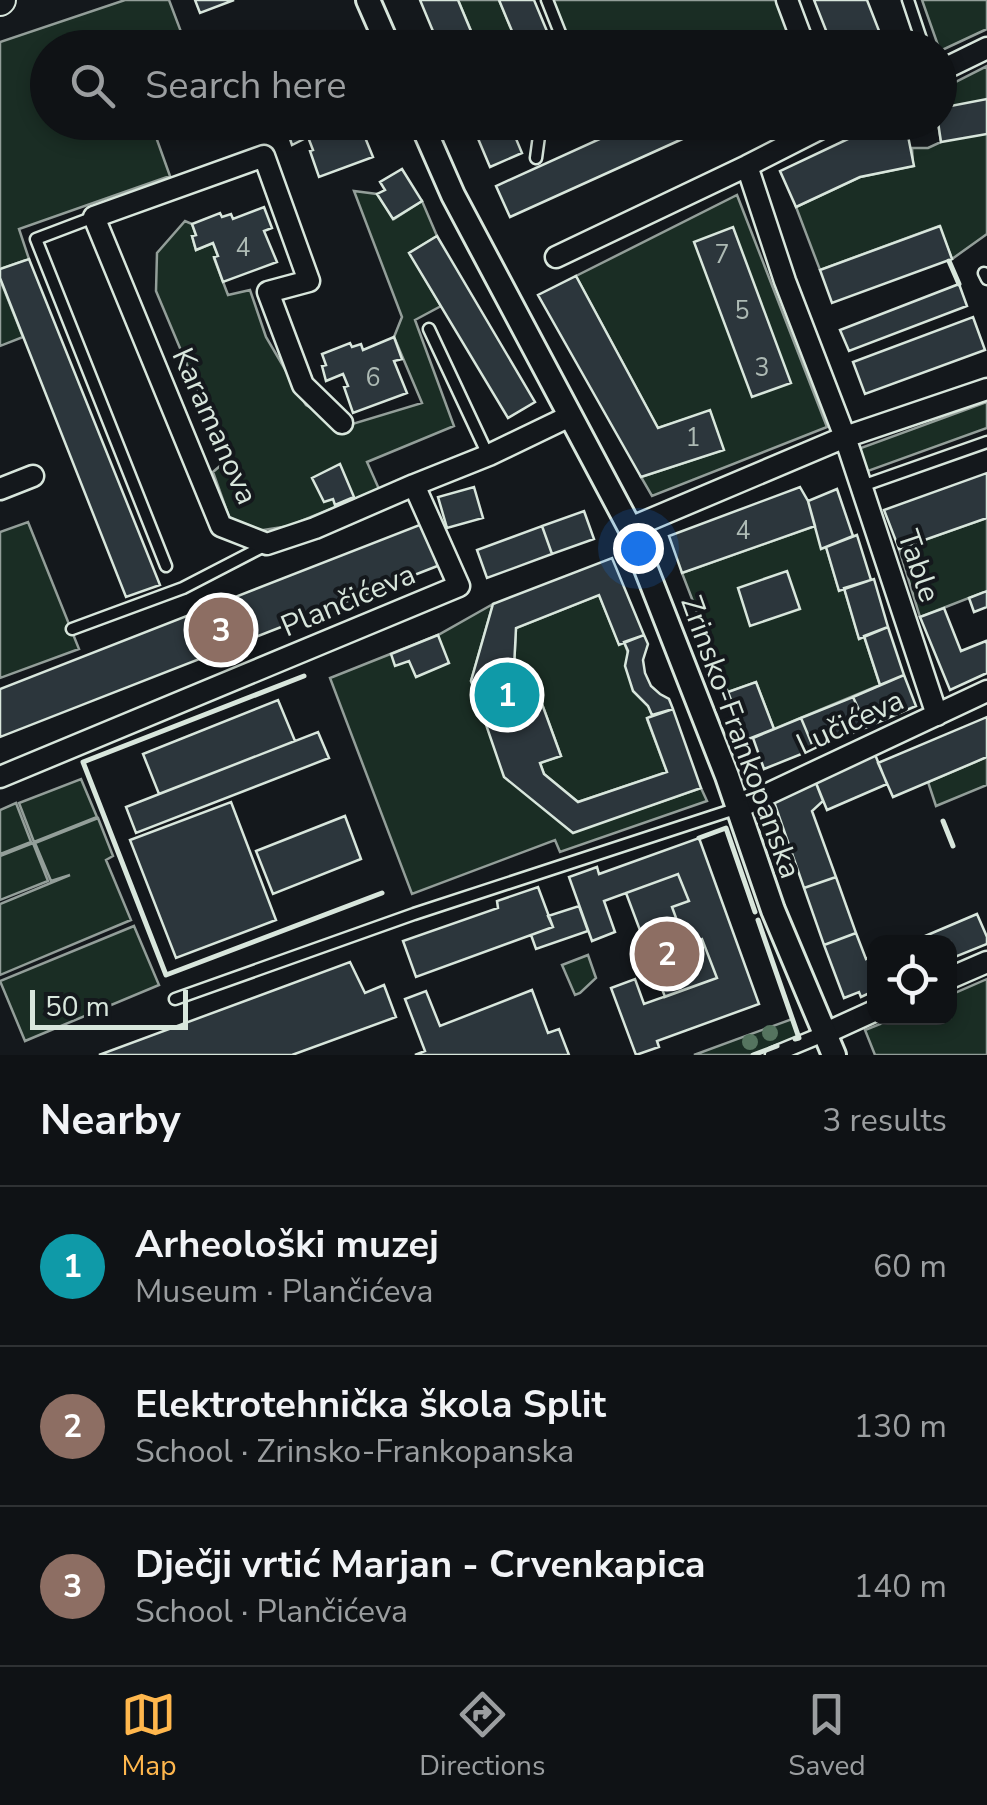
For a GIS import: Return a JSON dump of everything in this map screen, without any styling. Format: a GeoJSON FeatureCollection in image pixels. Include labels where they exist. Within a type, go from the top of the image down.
{"type":"FeatureCollection","features":[{"type":"Feature","properties":{"kind":"street"},"geometry":{"type":"LineString","coordinates":[[368,0],[381,30]]}},
{"type":"Feature","properties":{"kind":"street"},"geometry":{"type":"LineString","coordinates":[[787,0],[799,30]]}},
{"type":"Feature","properties":{"kind":"street"},"geometry":{"type":"LineString","coordinates":[[957,63],[987,48]]}},
{"type":"Feature","properties":{"kind":"street","name":"Zrinsko-Frankopanska"},"geometry":{"type":"LineString","coordinates":[[429,140],[452,195],[630,528],[686,666],[773,910],[830,1044]]}},
{"type":"Feature","properties":{"kind":"street"},"geometry":{"type":"LineString","coordinates":[[556,257],[799,140]]}},
{"type":"Feature","properties":{"kind":"street"},"geometry":{"type":"LineString","coordinates":[[94,217],[264,156],[309,281],[268,292],[303,384],[342,422]]}},
{"type":"Feature","properties":{"kind":"street","name":"Table"},"geometry":{"type":"LineString","coordinates":[[748,166],[845,437],[937,714]]}},
{"type":"Feature","properties":{"kind":"street","name":"Karamanova"},"geometry":{"type":"LineString","coordinates":[[94,217],[221,526],[267,544]]}},
{"type":"Feature","properties":{"kind":"street"},"geometry":{"type":"LineString","coordinates":[[630,528],[845,437],[987,389]]}},
{"type":"Feature","properties":{"kind":"street"},"geometry":{"type":"LineString","coordinates":[[267,544],[489,456],[570,416]]}},
{"type":"Feature","properties":{"kind":"street"},"geometry":{"type":"LineString","coordinates":[[0,489],[33,476]]}},
{"type":"Feature","properties":{"kind":"street","name":"Plančićeva"},"geometry":{"type":"LineString","coordinates":[[0,777],[458,586],[414,485]]}},
{"type":"Feature","properties":{"kind":"street","name":"Lučićeva"},"geometry":{"type":"LineString","coordinates":[[738,808],[987,691]]}},
{"type":"Feature","properties":{"kind":"street"},"geometry":{"type":"LineString","coordinates":[[957,975],[987,962]]}},
{"type":"Feature","properties":{"kind":"street"},"geometry":{"type":"LineString","coordinates":[[772,1055],[830,1044],[867,1016]]}},
{"type":"Feature","properties":{"kind":"lane"},"geometry":{"type":"LineString","coordinates":[[547,0],[559,30]]}},
{"type":"Feature","properties":{"kind":"lane"},"geometry":{"type":"LineString","coordinates":[[908,0],[918,30]]}},
{"type":"Feature","properties":{"kind":"lane"},"geometry":{"type":"LineString","coordinates":[[536,158],[538,140]]}},
{"type":"Feature","properties":{"kind":"lane"},"geometry":{"type":"LineString","coordinates":[[94,217],[36,239],[166,566]]}},
{"type":"Feature","properties":{"kind":"lane"},"geometry":{"type":"LineString","coordinates":[[429,330],[489,456]]}},
{"type":"Feature","properties":{"kind":"lane"},"geometry":{"type":"LineString","coordinates":[[861,486],[987,442]]}},
{"type":"Feature","properties":{"kind":"lane"},"geometry":{"type":"LineString","coordinates":[[72,628],[182,588],[267,544]]}},
{"type":"Feature","properties":{"kind":"lane"},"geometry":{"type":"LineString","coordinates":[[175,999],[414,914],[738,808]]}},
{"type":"Feature","properties":{"kind":"green space"},"geometry":{"type":"Polygon","coordinates":[[[125,0],[169,0],[180,30],[36,30],[125,0]]]}},
{"type":"Feature","properties":{"kind":"green space"},"geometry":{"type":"Polygon","coordinates":[[[458,0],[499,0],[512,30],[471,30],[458,0]]]}},
{"type":"Feature","properties":{"kind":"green space"},"geometry":{"type":"Polygon","coordinates":[[[547,0],[778,0],[799,30],[559,30],[547,0]]]}},
{"type":"Feature","properties":{"kind":"green space"},"geometry":{"type":"Polygon","coordinates":[[[922,0],[987,0],[987,29],[957,43],[957,30],[933,30],[922,0]]]}},
{"type":"Feature","properties":{"kind":"green space"},"geometry":{"type":"Polygon","coordinates":[[[30,32],[30,140],[157,140],[170,176],[19,229],[29,259],[0,269],[0,42],[30,32]]]}},
{"type":"Feature","properties":{"kind":"green space"},"geometry":{"type":"Polygon","coordinates":[[[987,66],[987,234],[952,259],[939,226],[820,270],[796,207],[860,177],[913,166],[912,148],[957,140],[957,81],[987,66]]]}},
{"type":"Feature","properties":{"kind":"green space"},"geometry":{"type":"Polygon","coordinates":[[[354,191],[377,194],[394,219],[422,201],[437,236],[410,253],[441,306],[415,320],[454,426],[367,462],[379,489],[289,526],[257,531],[229,517],[213,472],[227,460],[156,291],[157,253],[185,221],[192,224],[196,250],[213,243],[218,256],[214,258],[228,295],[250,290],[266,337],[306,405],[346,426],[422,403],[394,337],[402,317],[354,191]]]}},
{"type":"Feature","properties":{"kind":"green space"},"geometry":{"type":"Polygon","coordinates":[[[737,195],[827,427],[652,496],[641,477],[723,450],[710,411],[658,428],[576,276],[737,195]]]}},
{"type":"Feature","properties":{"kind":"green space"},"geometry":{"type":"Polygon","coordinates":[[[0,279],[23,337],[0,346],[0,279]]]}},
{"type":"Feature","properties":{"kind":"green space"},"geometry":{"type":"Polygon","coordinates":[[[987,402],[987,428],[857,475],[850,452],[987,402]]]}},
{"type":"Feature","properties":{"kind":"green space"},"geometry":{"type":"Polygon","coordinates":[[[987,518],[987,591],[920,617],[899,549],[987,518]]]}},
{"type":"Feature","properties":{"kind":"green space"},"geometry":{"type":"Polygon","coordinates":[[[28,522],[79,649],[0,678],[0,532],[28,522]]]}},
{"type":"Feature","properties":{"kind":"green space"},"geometry":{"type":"Polygon","coordinates":[[[815,526],[839,590],[844,588],[859,638],[864,636],[880,685],[774,729],[756,682],[728,692],[682,573],[815,526]]]}},
{"type":"Feature","properties":{"kind":"green space"},"geometry":{"type":"Polygon","coordinates":[[[599,595],[619,644],[624,642],[652,715],[647,719],[667,772],[578,802],[544,774],[540,763],[561,756],[530,671],[517,676],[514,668],[516,628],[599,595]]]}},
{"type":"Feature","properties":{"kind":"green space"},"geometry":{"type":"Polygon","coordinates":[[[493,604],[471,681],[573,832],[701,788],[707,801],[560,852],[555,840],[412,894],[330,678],[438,635],[493,604]]]}},
{"type":"Feature","properties":{"kind":"green space"},"geometry":{"type":"Polygon","coordinates":[[[987,757],[987,785],[936,806],[928,782],[987,757]]]}},
{"type":"Feature","properties":{"kind":"green space"},"geometry":{"type":"Polygon","coordinates":[[[81,779],[97,817],[34,842],[19,803],[81,779]]]}},
{"type":"Feature","properties":{"kind":"green space"},"geometry":{"type":"Polygon","coordinates":[[[16,803],[31,842],[0,854],[0,810],[16,803]]]}},
{"type":"Feature","properties":{"kind":"green space"},"geometry":{"type":"Polygon","coordinates":[[[98,818],[113,856],[106,860],[131,920],[0,975],[0,904],[70,875],[51,881],[35,843],[98,818]]]}},
{"type":"Feature","properties":{"kind":"green space"},"geometry":{"type":"Polygon","coordinates":[[[33,843],[48,881],[0,900],[0,856],[33,843]]]}},
{"type":"Feature","properties":{"kind":"green space"},"geometry":{"type":"Polygon","coordinates":[[[134,926],[159,985],[25,1041],[0,981],[134,926]]]}},
{"type":"Feature","properties":{"kind":"green space"},"geometry":{"type":"Polygon","coordinates":[[[588,955],[596,978],[575,995],[562,965],[588,955]]]}},
{"type":"Feature","properties":{"kind":"green space"},"geometry":{"type":"Polygon","coordinates":[[[987,979],[987,1055],[875,1055],[865,1030],[878,1025],[957,1025],[957,992],[987,979]]]}},
{"type":"Feature","properties":{"kind":"green space"},"geometry":{"type":"Polygon","coordinates":[[[792,1019],[799,1038],[753,1055],[694,1055],[792,1019]]]}},
{"type":"Feature","properties":{"kind":"building"},"geometry":{"type":"Polygon","coordinates":[[[195,0],[234,0],[200,13],[195,0]]]}},
{"type":"Feature","properties":{"kind":"building"},"geometry":{"type":"Polygon","coordinates":[[[420,0],[458,0],[470,30],[432,30],[420,0]]]}},
{"type":"Feature","properties":{"kind":"building"},"geometry":{"type":"Polygon","coordinates":[[[499,0],[534,0],[546,30],[512,30],[499,0]]]}},
{"type":"Feature","properties":{"kind":"building"},"geometry":{"type":"Polygon","coordinates":[[[814,0],[867,0],[879,30],[826,30],[814,0]]]}},
{"type":"Feature","properties":{"kind":"building"},"geometry":{"type":"Polygon","coordinates":[[[987,99],[987,134],[957,139],[957,105],[987,99]]]}},
{"type":"Feature","properties":{"kind":"building"},"geometry":{"type":"Polygon","coordinates":[[[309,140],[366,140],[373,157],[319,177],[310,151],[313,150],[309,140]]]}},
{"type":"Feature","properties":{"kind":"building"},"geometry":{"type":"Polygon","coordinates":[[[479,140],[517,140],[522,153],[490,167],[479,140]]]}},
{"type":"Feature","properties":{"kind":"building"},"geometry":{"type":"Polygon","coordinates":[[[597,140],[680,140],[510,217],[496,186],[597,140]]]}},
{"type":"Feature","properties":{"kind":"building"},"geometry":{"type":"Polygon","coordinates":[[[846,140],[909,140],[914,166],[860,177],[796,207],[780,171],[846,140]]]}},
{"type":"Feature","properties":{"kind":"building"},"geometry":{"type":"Polygon","coordinates":[[[402,169],[422,201],[393,219],[377,194],[385,190],[380,182],[402,169]]]}},
{"type":"Feature","properties":{"kind":"building"},"geometry":{"type":"Polygon","coordinates":[[[264,207],[272,228],[264,231],[277,262],[223,282],[213,243],[196,250],[192,224],[220,213],[222,217],[231,214],[233,219],[264,207]]]}},
{"type":"Feature","properties":{"kind":"building"},"geometry":{"type":"Polygon","coordinates":[[[940,226],[952,259],[832,303],[820,270],[940,226]]]}},
{"type":"Feature","properties":{"kind":"building"},"geometry":{"type":"Polygon","coordinates":[[[733,227],[791,383],[752,397],[694,242],[733,227]]]}},
{"type":"Feature","properties":{"kind":"building"},"geometry":{"type":"Polygon","coordinates":[[[437,236],[535,402],[508,418],[409,253],[437,236]]]}},
{"type":"Feature","properties":{"kind":"building"},"geometry":{"type":"Polygon","coordinates":[[[29,259],[160,585],[126,597],[0,278],[0,269],[29,259]]]}},
{"type":"Feature","properties":{"kind":"building"},"geometry":{"type":"Polygon","coordinates":[[[576,276],[658,428],[710,410],[724,450],[641,477],[538,295],[576,276]]]}},
{"type":"Feature","properties":{"kind":"building"},"geometry":{"type":"Polygon","coordinates":[[[959,284],[967,306],[849,351],[840,330],[959,284]]]}},
{"type":"Feature","properties":{"kind":"building"},"geometry":{"type":"Polygon","coordinates":[[[973,317],[985,350],[865,394],[853,362],[973,317]]]}},
{"type":"Feature","properties":{"kind":"building"},"geometry":{"type":"Polygon","coordinates":[[[394,337],[402,359],[394,361],[407,393],[353,413],[343,374],[326,381],[322,354],[350,343],[352,347],[361,344],[363,350],[394,337]]]}},
{"type":"Feature","properties":{"kind":"building"},"geometry":{"type":"Polygon","coordinates":[[[340,464],[354,497],[335,505],[333,499],[324,502],[312,478],[340,464]]]}},
{"type":"Feature","properties":{"kind":"building"},"geometry":{"type":"Polygon","coordinates":[[[987,473],[987,518],[899,549],[884,510],[987,473]]]}},
{"type":"Feature","properties":{"kind":"building"},"geometry":{"type":"Polygon","coordinates":[[[474,487],[483,518],[447,528],[438,497],[474,487]]]}},
{"type":"Feature","properties":{"kind":"building"},"geometry":{"type":"Polygon","coordinates":[[[800,487],[815,526],[682,573],[669,536],[800,487]]]}},
{"type":"Feature","properties":{"kind":"building"},"geometry":{"type":"Polygon","coordinates":[[[837,489],[853,536],[821,549],[808,501],[837,489]]]}},
{"type":"Feature","properties":{"kind":"building"},"geometry":{"type":"Polygon","coordinates":[[[584,511],[594,539],[552,554],[542,526],[584,511]]]}},
{"type":"Feature","properties":{"kind":"building"},"geometry":{"type":"Polygon","coordinates":[[[422,524],[440,565],[0,737],[0,689],[422,524]]]}},
{"type":"Feature","properties":{"kind":"building"},"geometry":{"type":"Polygon","coordinates":[[[542,526],[552,554],[487,578],[477,550],[542,526]]]}},
{"type":"Feature","properties":{"kind":"building"},"geometry":{"type":"Polygon","coordinates":[[[857,535],[871,580],[839,591],[826,547],[857,535]]]}},
{"type":"Feature","properties":{"kind":"building"},"geometry":{"type":"Polygon","coordinates":[[[612,558],[644,635],[619,645],[599,595],[516,628],[514,668],[517,676],[530,671],[561,756],[540,763],[544,774],[578,802],[667,772],[647,718],[673,709],[701,788],[573,833],[504,777],[471,681],[493,604],[612,558]]]}},
{"type":"Feature","properties":{"kind":"building"},"geometry":{"type":"Polygon","coordinates":[[[787,571],[800,609],[750,626],[738,588],[787,571]]]}},
{"type":"Feature","properties":{"kind":"building"},"geometry":{"type":"Polygon","coordinates":[[[874,579],[888,627],[859,639],[844,588],[874,579]]]}},
{"type":"Feature","properties":{"kind":"building"},"geometry":{"type":"Polygon","coordinates":[[[987,591],[987,607],[974,612],[969,598],[987,591]]]}},
{"type":"Feature","properties":{"kind":"building"},"geometry":{"type":"Polygon","coordinates":[[[944,608],[961,651],[986,641],[987,644],[987,673],[950,690],[920,617],[944,608]]]}},
{"type":"Feature","properties":{"kind":"building"},"geometry":{"type":"Polygon","coordinates":[[[888,627],[904,675],[880,685],[864,636],[888,627]]]}},
{"type":"Feature","properties":{"kind":"building"},"geometry":{"type":"Polygon","coordinates":[[[438,635],[449,663],[416,677],[409,661],[395,666],[391,654],[438,635]]]}},
{"type":"Feature","properties":{"kind":"building"},"geometry":{"type":"Polygon","coordinates":[[[644,635],[648,644],[643,660],[645,673],[651,686],[669,699],[673,709],[652,715],[633,691],[625,666],[628,651],[624,642],[644,635]]]}},
{"type":"Feature","properties":{"kind":"building"},"geometry":{"type":"Polygon","coordinates":[[[904,675],[916,706],[867,727],[853,697],[904,675]]]}},
{"type":"Feature","properties":{"kind":"building"},"geometry":{"type":"Polygon","coordinates":[[[756,682],[774,729],[746,740],[728,692],[756,682]]]}},
{"type":"Feature","properties":{"kind":"building"},"geometry":{"type":"Polygon","coordinates":[[[853,697],[867,727],[814,749],[801,718],[853,697]]]}},
{"type":"Feature","properties":{"kind":"building"},"geometry":{"type":"Polygon","coordinates":[[[278,700],[295,741],[159,794],[143,754],[278,700]]]}},
{"type":"Feature","properties":{"kind":"building"},"geometry":{"type":"Polygon","coordinates":[[[987,717],[987,757],[893,797],[878,763],[987,717]]]}},
{"type":"Feature","properties":{"kind":"building"},"geometry":{"type":"Polygon","coordinates":[[[801,718],[814,749],[764,769],[753,738],[801,718]]]}},
{"type":"Feature","properties":{"kind":"building"},"geometry":{"type":"Polygon","coordinates":[[[318,732],[329,758],[136,833],[126,807],[318,732]]]}},
{"type":"Feature","properties":{"kind":"building"},"geometry":{"type":"Polygon","coordinates":[[[874,752],[887,784],[827,810],[814,778],[874,752]]]}},
{"type":"Feature","properties":{"kind":"building"},"geometry":{"type":"Polygon","coordinates":[[[814,778],[823,801],[812,811],[836,877],[804,888],[773,799],[814,778]]]}},
{"type":"Feature","properties":{"kind":"building"},"geometry":{"type":"Polygon","coordinates":[[[231,802],[276,920],[176,958],[130,840],[231,802]]]}},
{"type":"Feature","properties":{"kind":"building"},"geometry":{"type":"Polygon","coordinates":[[[345,816],[361,859],[273,894],[256,851],[345,816]]]}},
{"type":"Feature","properties":{"kind":"building"},"geometry":{"type":"Polygon","coordinates":[[[699,838],[759,1004],[657,1041],[659,1047],[636,1055],[611,988],[635,979],[644,1004],[717,978],[702,939],[686,945],[672,907],[689,901],[678,874],[604,901],[615,932],[592,941],[569,877],[597,867],[599,874],[699,838]]]}},
{"type":"Feature","properties":{"kind":"building"},"geometry":{"type":"Polygon","coordinates":[[[678,874],[689,901],[672,907],[686,945],[702,939],[717,978],[665,997],[626,893],[678,874]]]}},
{"type":"Feature","properties":{"kind":"building"},"geometry":{"type":"Polygon","coordinates":[[[836,877],[856,933],[824,945],[804,888],[836,877]]]}},
{"type":"Feature","properties":{"kind":"building"},"geometry":{"type":"Polygon","coordinates":[[[538,887],[553,927],[416,977],[403,941],[498,908],[497,901],[538,887]]]}},
{"type":"Feature","properties":{"kind":"building"},"geometry":{"type":"Polygon","coordinates":[[[579,906],[588,931],[536,949],[531,935],[553,927],[548,916],[579,906]]]}},
{"type":"Feature","properties":{"kind":"building"},"geometry":{"type":"Polygon","coordinates":[[[977,914],[987,944],[957,956],[957,935],[927,935],[977,914]]]}},
{"type":"Feature","properties":{"kind":"building"},"geometry":{"type":"Polygon","coordinates":[[[856,933],[867,958],[867,994],[861,997],[859,992],[844,998],[824,945],[856,933]]]}},
{"type":"Feature","properties":{"kind":"building"},"geometry":{"type":"Polygon","coordinates":[[[350,962],[365,993],[384,985],[396,1017],[292,1055],[99,1055],[350,962]]]}},
{"type":"Feature","properties":{"kind":"building"},"geometry":{"type":"Polygon","coordinates":[[[532,990],[548,1033],[559,1029],[569,1055],[415,1055],[425,1051],[405,999],[426,991],[440,1026],[532,990]]]}},
{"type":"Feature","properties":{"kind":"wall"},"geometry":{"type":"LineString","coordinates":[[949,261],[959,284]]}},
{"type":"Feature","properties":{"kind":"wall"},"geometry":{"type":"LineString","coordinates":[[304,676],[83,762],[166,975],[382,893]]}},
{"type":"Feature","properties":{"kind":"wall"},"geometry":{"type":"LineString","coordinates":[[943,821],[953,846]]}},
{"type":"Feature","properties":{"kind":"wall"},"geometry":{"type":"LineString","coordinates":[[699,838],[726,828],[755,912]]}},
{"type":"Feature","properties":{"kind":"wall"},"geometry":{"type":"LineString","coordinates":[[758,920],[799,1038],[795,1039]]}},
{"type":"Feature","properties":{"kind":"wall"},"geometry":{"type":"LineString","coordinates":[[753,1055],[777,1046]]}},
{"type":"Feature","properties":{"kind":"place","name":"Dječji vrtić Marjan - Crvenkapica"},"geometry":{"type":"Point","coordinates":[221,630]}},
{"type":"Feature","properties":{"kind":"place","name":"Arheološki muzej"},"geometry":{"type":"Point","coordinates":[507,695]}},
{"type":"Feature","properties":{"kind":"place","name":"Elektrotehnička škola Split"},"geometry":{"type":"Point","coordinates":[667,954]}}]}
